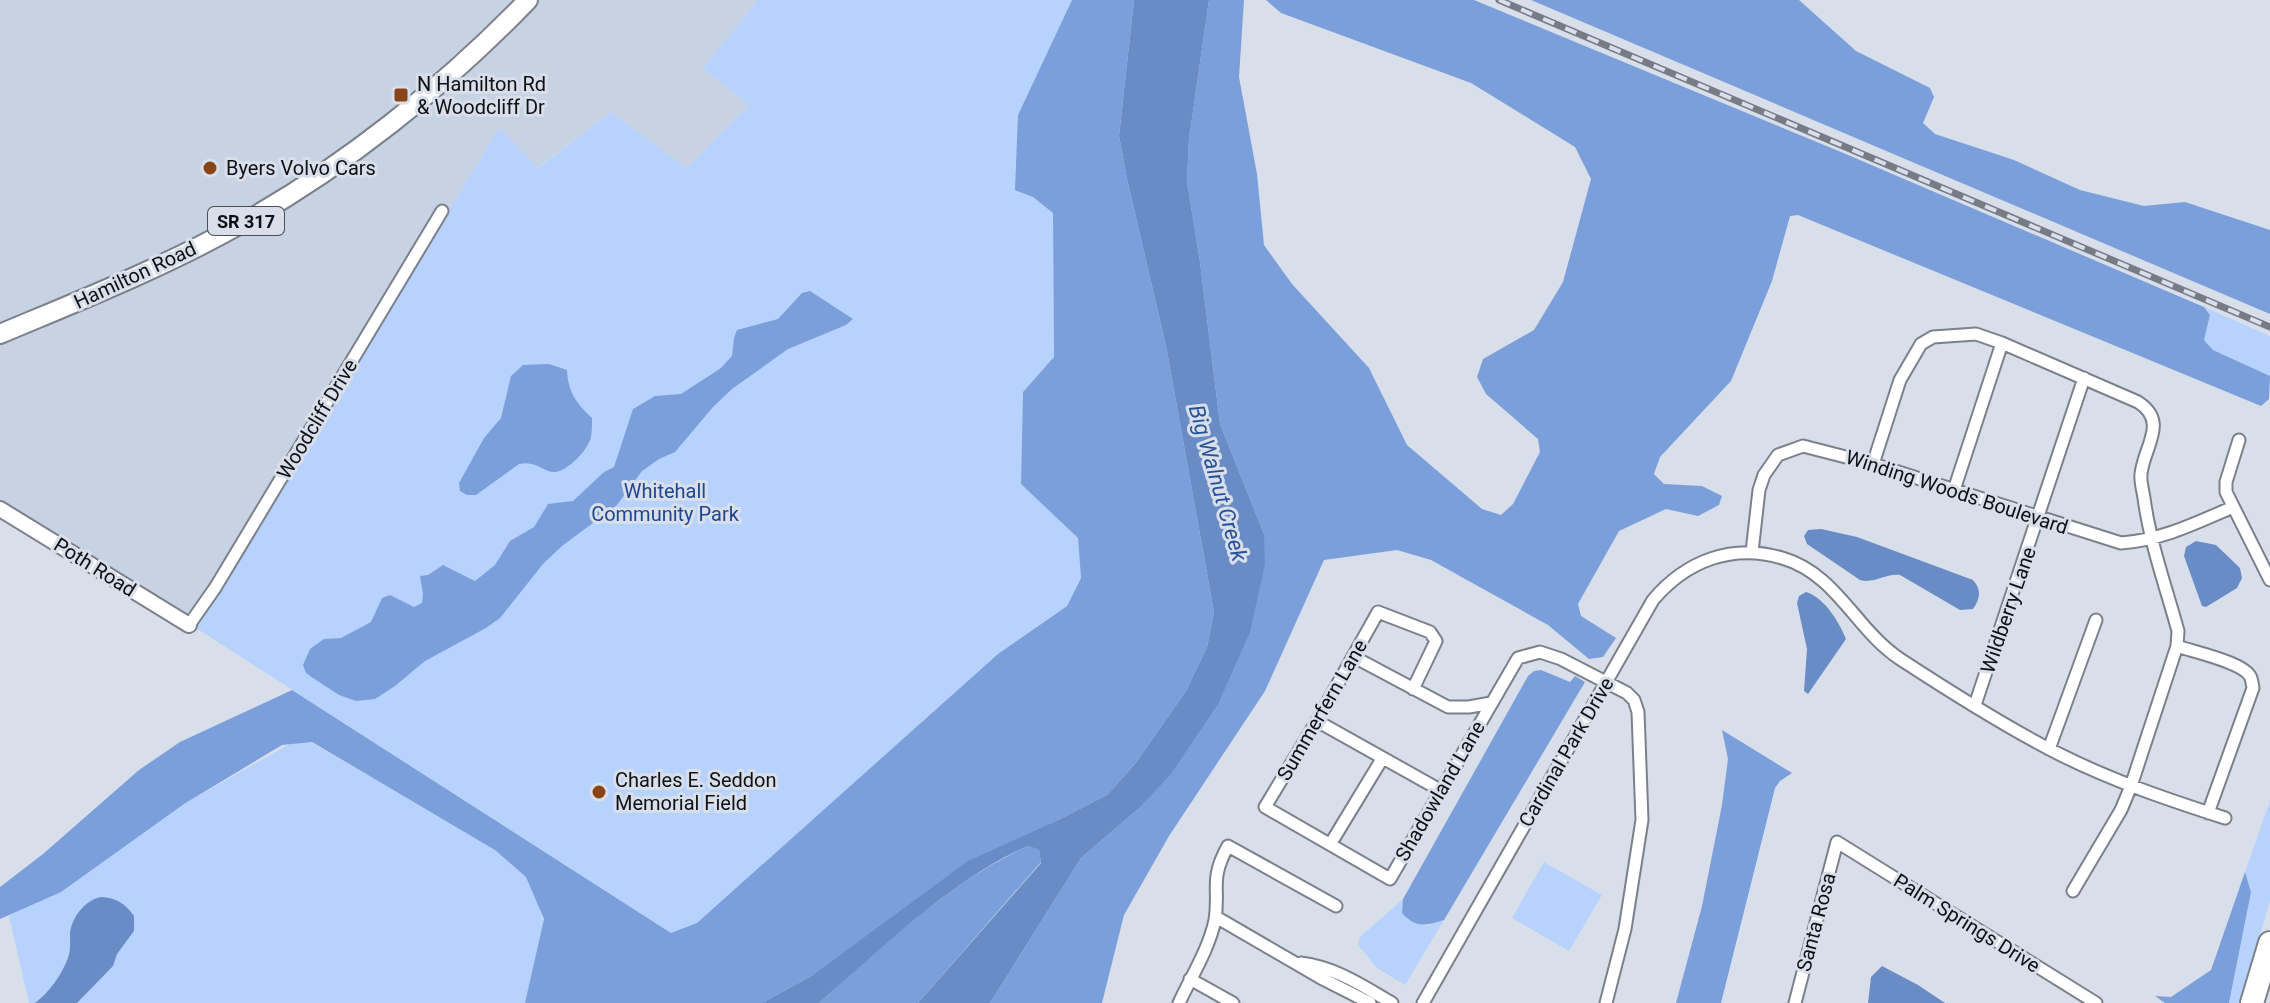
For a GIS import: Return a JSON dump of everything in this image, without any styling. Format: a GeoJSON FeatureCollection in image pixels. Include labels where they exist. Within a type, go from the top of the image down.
{"type":"FeatureCollection","features":[{"type":"Feature","properties":{"kind":"highway"},"geometry":{"type":"LineString","coordinates":[[2252,1003],[2270,943]]}},
{"type":"Feature","properties":{"kind":"main road","name":"Hamilton Road"},"geometry":{"type":"LineString","coordinates":[[0,334],[164,264],[241,224],[389,125],[528,0]]}},
{"type":"Feature","properties":{"kind":"street","name":"Woodcliff Drive"},"geometry":{"type":"LineString","coordinates":[[189,625],[215,588],[442,211]]}},
{"type":"Feature","properties":{"kind":"street"},"geometry":{"type":"LineString","coordinates":[[1873,464],[1900,380],[1921,344],[1933,337],[1976,334],[2148,408],[2153,419],[2153,430],[2141,474],[2152,539],[2178,631],[2177,646],[2121,810],[2073,891]]}},
{"type":"Feature","properties":{"kind":"street"},"geometry":{"type":"LineString","coordinates":[[1954,490],[2002,343]]}},
{"type":"Feature","properties":{"kind":"street","name":"Wildberry Lane"},"geometry":{"type":"LineString","coordinates":[[1975,705],[2040,518],[2084,378]]}},
{"type":"Feature","properties":{"kind":"street"},"geometry":{"type":"LineString","coordinates":[[2239,440],[2226,482],[2226,492],[2270,580]]}},
{"type":"Feature","properties":{"kind":"street","name":"Winding Woods Boulevard"},"geometry":{"type":"LineString","coordinates":[[1752,552],[1759,490],[1764,475],[1778,455],[1803,446],[1873,464],[2121,543],[2152,539],[2233,507]]}},
{"type":"Feature","properties":{"kind":"street","name":"Poth Road"},"geometry":{"type":"LineString","coordinates":[[0,509],[189,625]]}},
{"type":"Feature","properties":{"kind":"street"},"geometry":{"type":"LineString","coordinates":[[1752,552],[1794,562],[1818,575],[1883,646],[2049,749],[2131,786],[2225,818]]}},
{"type":"Feature","properties":{"kind":"street","name":"Cardinal Park Drive"},"geometry":{"type":"LineString","coordinates":[[1423,1003],[1643,615],[1667,585],[1684,572],[1713,557],[1752,552]]}},
{"type":"Feature","properties":{"kind":"street","name":"Summerfern Lane"},"geometry":{"type":"LineString","coordinates":[[1265,807],[1378,612],[1434,636],[1436,641],[1413,689]]}},
{"type":"Feature","properties":{"kind":"street"},"geometry":{"type":"LineString","coordinates":[[2049,749],[2096,620]]}},
{"type":"Feature","properties":{"kind":"street"},"geometry":{"type":"LineString","coordinates":[[2177,646],[2241,667],[2252,682],[2253,688],[2208,813]]}},
{"type":"Feature","properties":{"kind":"street","name":"Shadowland Lane"},"geometry":{"type":"LineString","coordinates":[[1265,807],[1390,879],[1518,658],[1532,653],[1548,654],[1607,681],[1634,700],[1638,712],[1642,820],[1625,929],[1606,1003]]}},
{"type":"Feature","properties":{"kind":"street"},"geometry":{"type":"LineString","coordinates":[[1354,657],[1448,707],[1491,703]]}},
{"type":"Feature","properties":{"kind":"street"},"geometry":{"type":"LineString","coordinates":[[1317,721],[1440,790]]}},
{"type":"Feature","properties":{"kind":"street"},"geometry":{"type":"LineString","coordinates":[[1331,843],[1382,759]]}},
{"type":"Feature","properties":{"kind":"street","name":"Santa Rosa"},"geometry":{"type":"LineString","coordinates":[[1795,1003],[1837,842]]}},
{"type":"Feature","properties":{"kind":"street","name":"Palm Springs Drive"},"geometry":{"type":"LineString","coordinates":[[1837,842],[2096,1003]]}},
{"type":"Feature","properties":{"kind":"street"},"geometry":{"type":"LineString","coordinates":[[1179,1003],[1211,936],[1216,917],[1215,876],[1228,846],[1336,906]]}},
{"type":"Feature","properties":{"kind":"street"},"geometry":{"type":"LineString","coordinates":[[1216,917],[1370,1003]]}},
{"type":"Feature","properties":{"kind":"street"},"geometry":{"type":"LineString","coordinates":[[1292,962],[1318,965],[1350,978],[1392,1003]]}},
{"type":"Feature","properties":{"kind":"street"},"geometry":{"type":"LineString","coordinates":[[1190,979],[1233,1003]]}},
{"type":"Feature","properties":{"kind":"shaded area"},"geometry":{"type":"Polygon","coordinates":[[[0,0],[758,0],[703,68],[749,105],[687,168],[611,112],[537,168],[499,128],[196,628],[0,504],[0,0]]]}},
{"type":"Feature","properties":{"kind":"shaded area"},"geometry":{"type":"Polygon","coordinates":[[[1072,0],[1134,0],[1119,136],[1166,346],[1214,612],[1207,647],[1186,691],[1135,764],[1107,795],[1052,823],[813,975],[762,1003],[525,1003],[544,919],[526,877],[495,850],[312,742],[282,745],[184,804],[61,892],[0,919],[0,887],[43,854],[139,770],[180,742],[292,690],[671,933],[697,923],[998,654],[1067,606],[1081,578],[1078,538],[1021,484],[1023,392],[1054,357],[1053,213],[1033,197],[1015,190],[1018,115],[1072,0]]]}},
{"type":"Feature","properties":{"kind":"shaded area"},"geometry":{"type":"Polygon","coordinates":[[[1209,0],[1244,0],[1239,77],[1257,174],[1264,245],[1292,284],[1369,368],[1407,445],[1482,509],[1501,515],[1513,504],[1540,452],[1538,439],[1486,394],[1477,377],[1483,359],[1534,330],[1563,282],[1591,179],[1575,147],[1471,83],[1281,13],[1266,0],[1474,0],[2204,307],[2210,315],[2204,340],[2213,350],[2270,376],[2269,399],[2261,406],[1798,215],[1790,216],[1772,281],[1731,381],[1660,457],[1654,474],[1664,484],[1702,486],[1722,496],[1719,505],[1698,516],[1666,509],[1619,531],[1578,604],[1581,616],[1616,638],[1603,657],[1589,659],[1548,625],[1431,560],[1397,550],[1324,560],[1265,691],[1169,836],[1124,915],[1102,1003],[990,1003],[1081,858],[1138,809],[1264,534],[1220,424],[1187,181],[1189,139],[1209,0]]]}},
{"type":"Feature","properties":{"kind":"shaded area"},"geometry":{"type":"Polygon","coordinates":[[[1531,0],[1799,0],[1856,51],[1930,88],[1934,97],[1923,123],[1935,134],[2014,160],[2080,190],[2144,206],[2185,202],[2270,230],[2270,314],[1531,0]]]}},
{"type":"Feature","properties":{"kind":"shaded area"},"geometry":{"type":"Polygon","coordinates":[[[810,291],[853,319],[846,325],[788,349],[732,389],[675,452],[642,471],[617,505],[543,564],[500,618],[425,661],[375,699],[356,701],[339,695],[306,673],[303,665],[310,649],[324,639],[341,638],[371,622],[382,598],[390,595],[414,607],[422,603],[420,576],[428,575],[443,565],[475,581],[495,565],[510,541],[534,527],[548,504],[573,501],[604,472],[614,467],[633,409],[655,396],[681,394],[721,368],[732,356],[737,330],[778,319],[802,293],[810,291]]]}},
{"type":"Feature","properties":{"kind":"shaded area"},"geometry":{"type":"Polygon","coordinates":[[[549,364],[567,370],[574,397],[592,418],[591,437],[586,448],[560,471],[519,464],[476,495],[460,491],[459,483],[484,438],[501,418],[511,376],[523,365],[549,364]]]}},
{"type":"Feature","properties":{"kind":"shaded area"},"geometry":{"type":"Polygon","coordinates":[[[1541,670],[1570,682],[1575,676],[1585,682],[1444,920],[1426,924],[1412,921],[1402,913],[1403,899],[1528,676],[1541,670]]]}},
{"type":"Feature","properties":{"kind":"shaded area"},"geometry":{"type":"Polygon","coordinates":[[[1722,730],[1792,773],[1775,788],[1721,1003],[1676,1003],[1702,906],[1722,805],[1728,759],[1722,730]]]}},
{"type":"Feature","properties":{"kind":"shaded area"},"geometry":{"type":"Polygon","coordinates":[[[1028,846],[1039,850],[1041,862],[918,1003],[819,1003],[944,896],[1028,846]]]}},
{"type":"Feature","properties":{"kind":"shaded area"},"geometry":{"type":"Polygon","coordinates":[[[2245,872],[2251,892],[2229,1003],[2165,1003],[2155,996],[2171,997],[2211,970],[2245,872]]]}},
{"type":"Feature","properties":{"kind":"green space","name":"Whitehall Community Park"},"geometry":{"type":"Polygon","coordinates":[[[758,0],[1072,0],[1018,115],[1033,197],[1053,213],[1054,357],[1023,392],[1021,484],[1078,538],[1081,577],[1067,606],[998,654],[697,924],[671,933],[196,628],[499,128],[538,168],[611,112],[687,168],[749,105],[703,68],[758,0]]]}},
{"type":"Feature","properties":{"kind":"green space"},"geometry":{"type":"Polygon","coordinates":[[[2204,307],[2270,336],[2270,376],[2213,350],[2204,340],[2210,315],[2204,307]]]}},
{"type":"Feature","properties":{"kind":"green space"},"geometry":{"type":"Polygon","coordinates":[[[302,737],[531,870],[544,926],[525,1003],[29,1003],[9,916],[184,804],[302,737]]]}},
{"type":"Feature","properties":{"kind":"green space"},"geometry":{"type":"Polygon","coordinates":[[[2270,801],[2270,901],[2240,1003],[2229,1003],[2251,892],[2245,872],[2270,801]]]}},
{"type":"Feature","properties":{"kind":"green space"},"geometry":{"type":"Polygon","coordinates":[[[1544,862],[1602,895],[1569,951],[1512,918],[1544,862]]]}},
{"type":"Feature","properties":{"kind":"green space"},"geometry":{"type":"Polygon","coordinates":[[[1403,899],[1402,913],[1427,926],[1444,920],[1405,985],[1377,968],[1358,945],[1360,937],[1403,899]]]}},
{"type":"Feature","properties":{"kind":"water","name":"Big Walnut Creek"},"geometry":{"type":"Polygon","coordinates":[[[1134,0],[1209,0],[1189,139],[1187,181],[1220,424],[1264,534],[1265,564],[1250,632],[1218,704],[1171,774],[1138,809],[1081,858],[990,1003],[918,1003],[1041,863],[1039,850],[1028,846],[1000,860],[945,896],[819,1003],[762,1003],[813,975],[968,861],[1107,795],[1135,764],[1186,691],[1207,647],[1214,612],[1166,346],[1119,136],[1134,0]]]}},
{"type":"Feature","properties":{"kind":"water"},"geometry":{"type":"Polygon","coordinates":[[[1821,529],[1857,537],[1973,580],[1979,591],[1977,602],[1973,609],[1960,610],[1900,575],[1860,580],[1807,544],[1804,536],[1808,530],[1821,529]]]}},
{"type":"Feature","properties":{"kind":"water"},"geometry":{"type":"Polygon","coordinates":[[[2196,541],[2216,545],[2240,568],[2242,578],[2237,588],[2206,607],[2202,606],[2184,556],[2186,547],[2196,541]]]}},
{"type":"Feature","properties":{"kind":"water"},"geometry":{"type":"Polygon","coordinates":[[[1806,592],[1825,605],[1846,639],[1808,694],[1804,691],[1807,649],[1797,603],[1799,596],[1806,592]]]}},
{"type":"Feature","properties":{"kind":"water"},"geometry":{"type":"Polygon","coordinates":[[[101,897],[120,902],[134,916],[134,931],[117,954],[113,966],[77,1003],[35,1003],[59,977],[70,952],[70,933],[76,915],[85,905],[101,897]]]}},
{"type":"Feature","properties":{"kind":"water"},"geometry":{"type":"Polygon","coordinates":[[[1882,966],[1945,1003],[1868,1003],[1871,977],[1882,966]]]}},
{"type":"Feature","properties":{"kind":"railway"},"geometry":{"type":"LineString","coordinates":[[1499,0],[2270,327]]}},
{"type":"Feature","properties":{"kind":"place","name":"N Hamilton Rd & Woodcliff Dr"},"geometry":{"type":"Point","coordinates":[401,95]}},
{"type":"Feature","properties":{"kind":"place","name":"Byers Volvo Cars"},"geometry":{"type":"Point","coordinates":[210,168]}},
{"type":"Feature","properties":{"kind":"place","name":"Charles E. Seddon Memorial Field"},"geometry":{"type":"Point","coordinates":[599,792]}}]}
